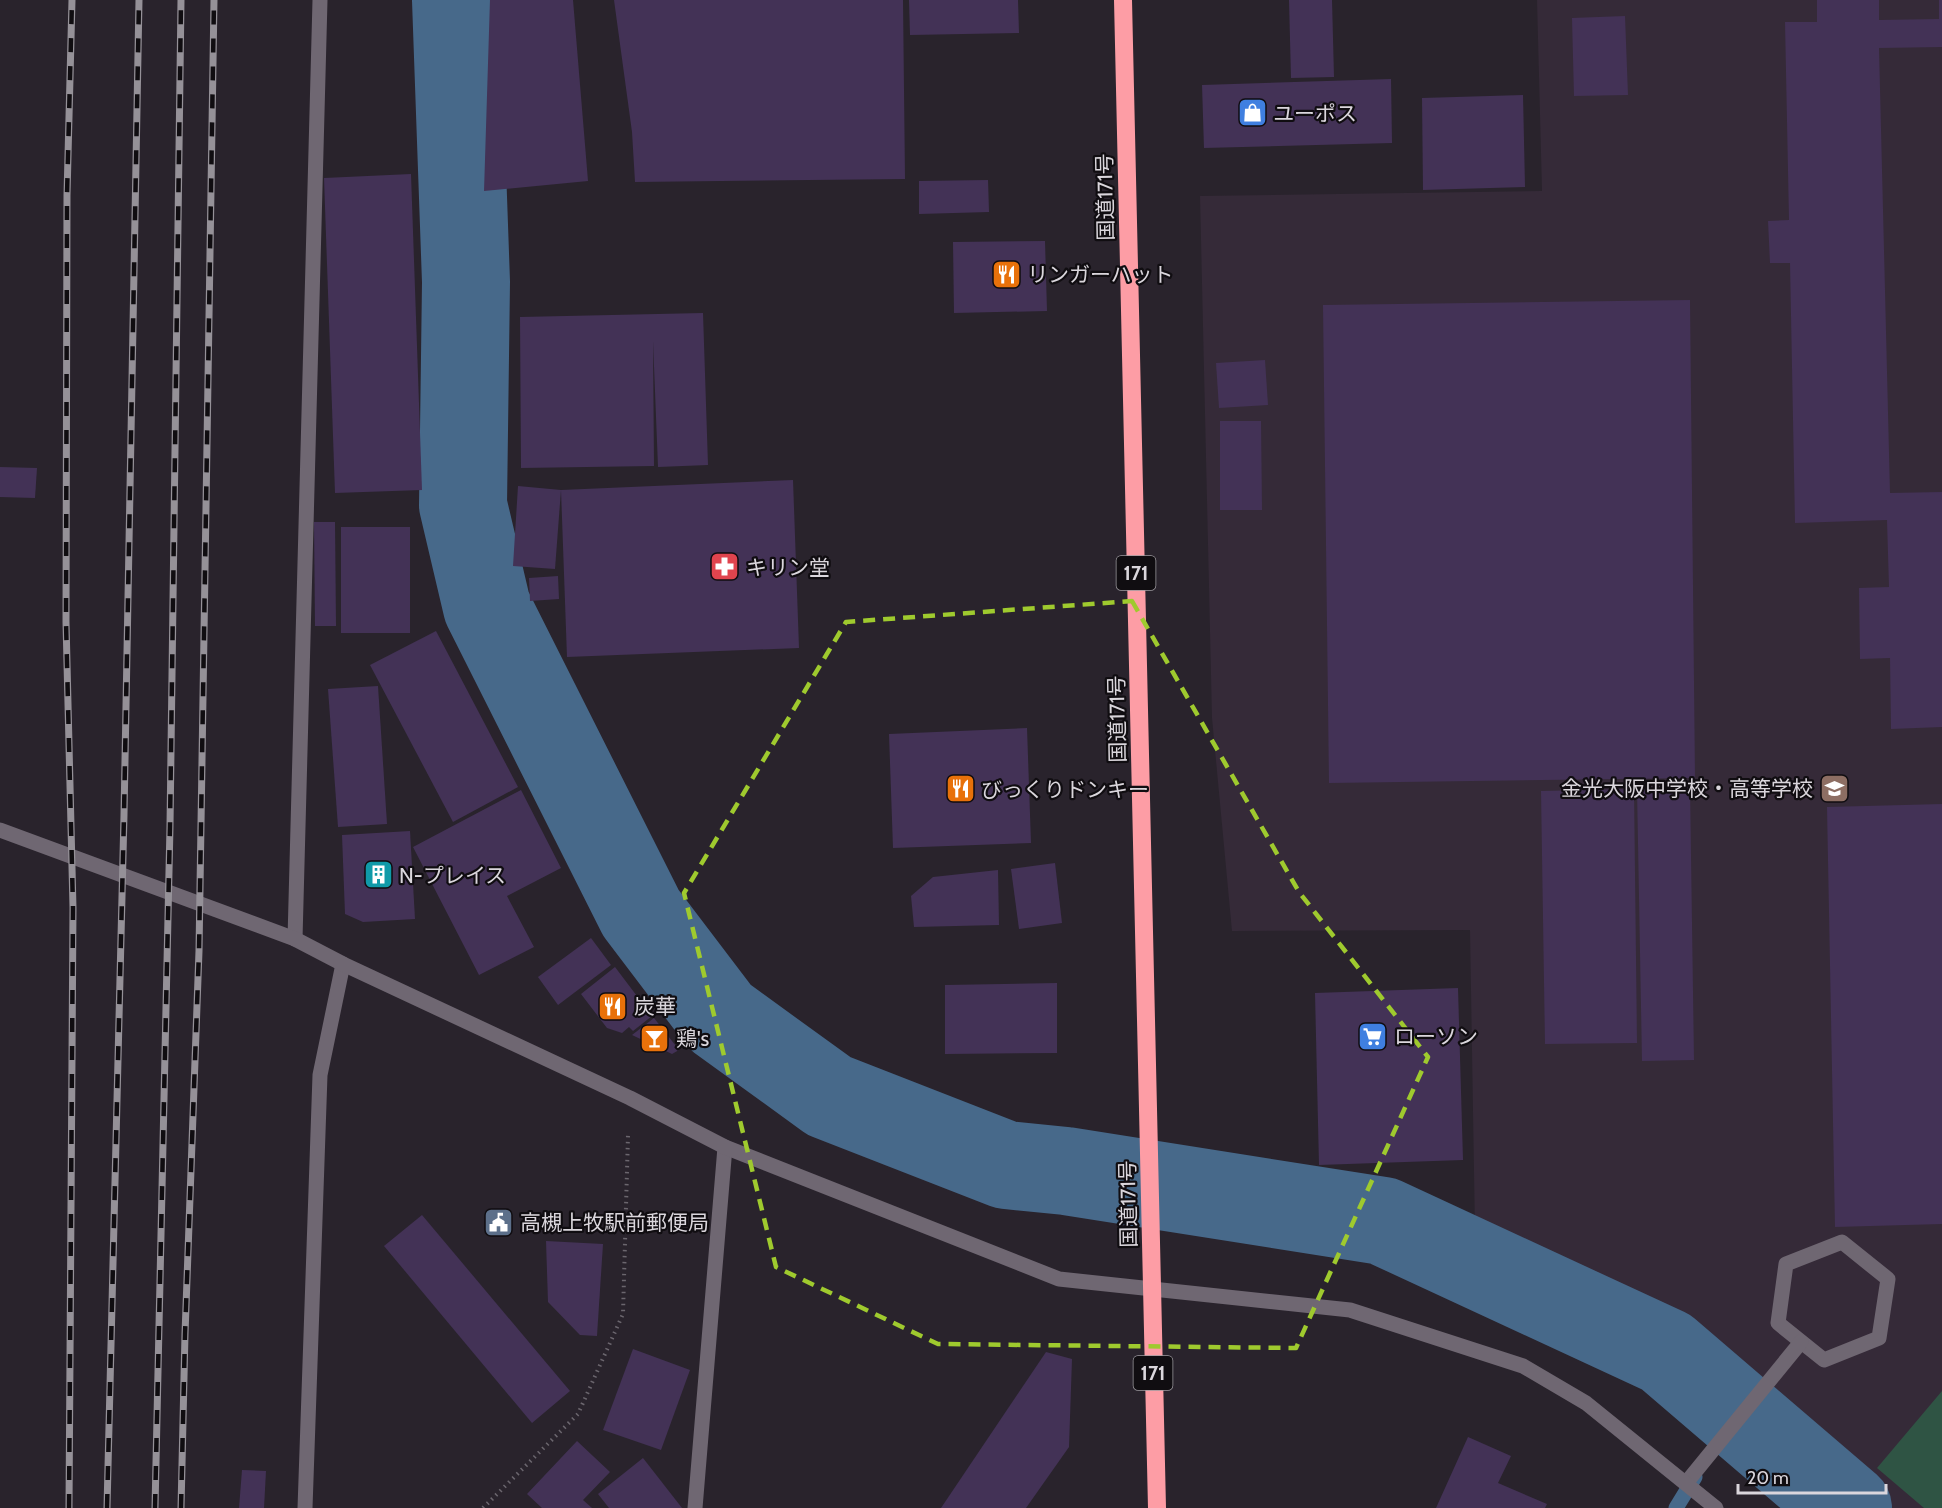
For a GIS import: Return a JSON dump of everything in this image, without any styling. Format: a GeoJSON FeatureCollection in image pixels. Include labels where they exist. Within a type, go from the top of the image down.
{"type":"FeatureCollection","features":[{"type":"Feature","properties":{"kind":"highway","name":"国道171号"},"geometry":{"type":"LineString","coordinates":[[1123,0],[1157,1508]]}},
{"type":"Feature","properties":{"kind":"street"},"geometry":{"type":"LineString","coordinates":[[295,939],[321,0]]}},
{"type":"Feature","properties":{"kind":"street"},"geometry":{"type":"LineString","coordinates":[[0,830],[295,939],[343,964],[630,1098],[725,1147],[1059,1279],[1350,1310],[1523,1366],[1586,1403],[1716,1508]]}},
{"type":"Feature","properties":{"kind":"street"},"geometry":{"type":"LineString","coordinates":[[305,1508],[320,1075],[343,964]]}},
{"type":"Feature","properties":{"kind":"street"},"geometry":{"type":"LineString","coordinates":[[695,1508],[725,1147]]}},
{"type":"Feature","properties":{"kind":"street"},"geometry":{"type":"LineString","coordinates":[[1842,1242],[1888,1279],[1879,1338],[1824,1360],[1801,1342],[1778,1323],[1786,1264],[1842,1242]]}},
{"type":"Feature","properties":{"kind":"street"},"geometry":{"type":"LineString","coordinates":[[1686,1483],[1801,1342]]}},
{"type":"Feature","properties":{"kind":"path"},"geometry":{"type":"LineString","coordinates":[[483,1508],[578,1414],[623,1314],[630,1098]]}},
{"type":"Feature","properties":{"kind":"highlighted area"},"geometry":{"type":"Polygon","coordinates":[[[1132,601],[1299,892],[1428,1057],[1296,1348],[938,1344],[776,1267],[684,893],[846,622],[1132,601]]]}},
{"type":"Feature","properties":{"kind":"shaded area"},"geometry":{"type":"Polygon","coordinates":[[[1537,0],[1942,0],[1942,1508],[1892,1508],[1617,1295],[1541,1258],[1475,1232],[1470,930],[1232,931],[1212,718],[1200,196],[1542,191],[1537,0]]]}},
{"type":"Feature","properties":{"kind":"green space"},"geometry":{"type":"Polygon","coordinates":[[[1942,1391],[1942,1508],[1924,1508],[1877,1468],[1942,1391]]]}},
{"type":"Feature","properties":{"kind":"building"},"geometry":{"type":"Polygon","coordinates":[[[490,0],[573,0],[588,181],[484,191],[490,0]]]}},
{"type":"Feature","properties":{"kind":"building"},"geometry":{"type":"Polygon","coordinates":[[[614,0],[903,0],[905,179],[635,182],[632,132],[614,0]]]}},
{"type":"Feature","properties":{"kind":"building"},"geometry":{"type":"Polygon","coordinates":[[[909,0],[1018,0],[1019,33],[910,35],[909,0]]]}},
{"type":"Feature","properties":{"kind":"building"},"geometry":{"type":"Polygon","coordinates":[[[1289,0],[1332,0],[1334,77],[1291,78],[1289,0]]]}},
{"type":"Feature","properties":{"kind":"building"},"geometry":{"type":"Polygon","coordinates":[[[1817,0],[1879,0],[1879,20],[1939,19],[1939,0],[1942,0],[1942,47],[1879,48],[1890,493],[1942,492],[1942,727],[1891,729],[1890,658],[1860,659],[1859,588],[1889,587],[1887,520],[1795,523],[1790,263],[1770,263],[1768,221],[1789,220],[1785,22],[1817,22],[1817,0]]]}},
{"type":"Feature","properties":{"kind":"building"},"geometry":{"type":"Polygon","coordinates":[[[1625,16],[1628,95],[1574,96],[1572,18],[1625,16]]]}},
{"type":"Feature","properties":{"kind":"building"},"geometry":{"type":"Polygon","coordinates":[[[1391,79],[1392,143],[1204,148],[1202,85],[1391,79]]]}},
{"type":"Feature","properties":{"kind":"building"},"geometry":{"type":"Polygon","coordinates":[[[1523,95],[1525,187],[1423,190],[1422,98],[1523,95]]]}},
{"type":"Feature","properties":{"kind":"building"},"geometry":{"type":"Polygon","coordinates":[[[411,174],[422,490],[335,493],[324,178],[411,174]]]}},
{"type":"Feature","properties":{"kind":"building"},"geometry":{"type":"Polygon","coordinates":[[[988,180],[989,212],[919,214],[919,181],[988,180]]]}},
{"type":"Feature","properties":{"kind":"building"},"geometry":{"type":"Polygon","coordinates":[[[1045,241],[1047,311],[954,313],[953,242],[1045,241]]]}},
{"type":"Feature","properties":{"kind":"building"},"geometry":{"type":"Polygon","coordinates":[[[1690,300],[1695,778],[1329,783],[1323,305],[1690,300]]]}},
{"type":"Feature","properties":{"kind":"building"},"geometry":{"type":"Polygon","coordinates":[[[703,313],[708,465],[658,467],[653,341],[654,466],[521,468],[520,317],[703,313]]]}},
{"type":"Feature","properties":{"kind":"building"},"geometry":{"type":"Polygon","coordinates":[[[1265,360],[1268,405],[1219,408],[1216,363],[1265,360]]]}},
{"type":"Feature","properties":{"kind":"building"},"geometry":{"type":"Polygon","coordinates":[[[1220,421],[1261,421],[1262,510],[1220,510],[1220,421]]]}},
{"type":"Feature","properties":{"kind":"building"},"geometry":{"type":"Polygon","coordinates":[[[0,467],[37,468],[35,498],[0,497],[0,467]]]}},
{"type":"Feature","properties":{"kind":"building"},"geometry":{"type":"Polygon","coordinates":[[[793,480],[799,648],[567,657],[561,490],[793,480]]]}},
{"type":"Feature","properties":{"kind":"building"},"geometry":{"type":"Polygon","coordinates":[[[518,486],[561,490],[555,569],[513,566],[518,486]]]}},
{"type":"Feature","properties":{"kind":"building"},"geometry":{"type":"Polygon","coordinates":[[[314,522],[335,522],[336,626],[315,626],[314,522]]]}},
{"type":"Feature","properties":{"kind":"building"},"geometry":{"type":"Polygon","coordinates":[[[341,527],[410,527],[410,633],[341,633],[341,527]]]}},
{"type":"Feature","properties":{"kind":"building"},"geometry":{"type":"Polygon","coordinates":[[[558,576],[559,599],[530,601],[529,578],[558,576]]]}},
{"type":"Feature","properties":{"kind":"building"},"geometry":{"type":"Polygon","coordinates":[[[436,631],[518,787],[453,822],[370,665],[436,631]]]}},
{"type":"Feature","properties":{"kind":"building"},"geometry":{"type":"Polygon","coordinates":[[[378,686],[387,824],[338,827],[328,689],[378,686]]]}},
{"type":"Feature","properties":{"kind":"building","name":"びっくりドンキー"},"geometry":{"type":"Polygon","coordinates":[[[1027,728],[1031,843],[893,848],[889,734],[1027,728]]]}},
{"type":"Feature","properties":{"kind":"building"},"geometry":{"type":"Polygon","coordinates":[[[1690,787],[1694,1060],[1642,1061],[1637,788],[1690,787]]]}},
{"type":"Feature","properties":{"kind":"building"},"geometry":{"type":"Polygon","coordinates":[[[1634,789],[1637,1043],[1545,1044],[1541,791],[1634,789]]]}},
{"type":"Feature","properties":{"kind":"building"},"geometry":{"type":"Polygon","coordinates":[[[521,790],[561,868],[507,896],[534,947],[479,975],[413,847],[521,790]]]}},
{"type":"Feature","properties":{"kind":"building"},"geometry":{"type":"Polygon","coordinates":[[[1942,804],[1942,1224],[1835,1227],[1827,807],[1942,804]]]}},
{"type":"Feature","properties":{"kind":"building","name":"N-プレイス"},"geometry":{"type":"Polygon","coordinates":[[[410,831],[415,919],[363,922],[345,914],[342,835],[410,831]]]}},
{"type":"Feature","properties":{"kind":"building"},"geometry":{"type":"Polygon","coordinates":[[[1055,863],[1062,923],[1019,929],[1011,869],[1055,863]]]}},
{"type":"Feature","properties":{"kind":"building"},"geometry":{"type":"Polygon","coordinates":[[[998,870],[999,925],[914,927],[911,896],[933,877],[998,870]]]}},
{"type":"Feature","properties":{"kind":"building"},"geometry":{"type":"Polygon","coordinates":[[[591,938],[611,965],[558,1005],[538,977],[591,938]]]}},
{"type":"Feature","properties":{"kind":"building"},"geometry":{"type":"Polygon","coordinates":[[[615,967],[652,1016],[633,1031],[629,1027],[622,1033],[607,1028],[581,994],[615,967]]]}},
{"type":"Feature","properties":{"kind":"building"},"geometry":{"type":"Polygon","coordinates":[[[1057,983],[1057,1053],[945,1054],[945,985],[1057,983]]]}},
{"type":"Feature","properties":{"kind":"building"},"geometry":{"type":"Polygon","coordinates":[[[1458,988],[1463,1160],[1319,1165],[1315,993],[1458,988]]]}},
{"type":"Feature","properties":{"kind":"building"},"geometry":{"type":"Polygon","coordinates":[[[654,1018],[679,1050],[672,1054],[632,1035],[654,1018]]]}},
{"type":"Feature","properties":{"kind":"building"},"geometry":{"type":"Polygon","coordinates":[[[422,1215],[570,1391],[532,1423],[384,1246],[422,1215]]]}},
{"type":"Feature","properties":{"kind":"building"},"geometry":{"type":"Polygon","coordinates":[[[546,1241],[603,1244],[597,1336],[580,1335],[548,1302],[546,1241]]]}},
{"type":"Feature","properties":{"kind":"building"},"geometry":{"type":"Polygon","coordinates":[[[633,1349],[690,1370],[661,1450],[603,1430],[633,1349]]]}},
{"type":"Feature","properties":{"kind":"building"},"geometry":{"type":"Polygon","coordinates":[[[1046,1352],[1072,1359],[1069,1447],[1026,1508],[941,1508],[1046,1352]]]}},
{"type":"Feature","properties":{"kind":"building"},"geometry":{"type":"Polygon","coordinates":[[[1468,1437],[1511,1456],[1498,1483],[1547,1504],[1545,1508],[1436,1508],[1468,1437]]]}},
{"type":"Feature","properties":{"kind":"building"},"geometry":{"type":"Polygon","coordinates":[[[577,1441],[610,1472],[583,1500],[592,1508],[542,1508],[527,1494],[577,1441]]]}},
{"type":"Feature","properties":{"kind":"building"},"geometry":{"type":"Polygon","coordinates":[[[643,1458],[682,1508],[609,1508],[598,1494],[643,1458]]]}},
{"type":"Feature","properties":{"kind":"building"},"geometry":{"type":"Polygon","coordinates":[[[242,1470],[266,1471],[264,1508],[239,1508],[242,1470]]]}},
{"type":"Feature","properties":{"kind":"waterway"},"geometry":{"type":"LineString","coordinates":[[456,0],[466,282],[463,505],[487,607],[641,913],[720,1017],[829,1096],[1006,1165],[1066,1171],[1383,1221],[1666,1352],[1848,1508]]}},
{"type":"Feature","properties":{"kind":"waterway"},"geometry":{"type":"LineString","coordinates":[[1676,1508],[1695,1477]]}},
{"type":"Feature","properties":{"kind":"railway"},"geometry":{"type":"LineString","coordinates":[[69,1508],[73,908],[66,622],[67,195],[72,0]]}},
{"type":"Feature","properties":{"kind":"railway"},"geometry":{"type":"LineString","coordinates":[[107,1508],[124,815],[139,0]]}},
{"type":"Feature","properties":{"kind":"railway"},"geometry":{"type":"LineString","coordinates":[[155,1508],[170,826],[181,0]]}},
{"type":"Feature","properties":{"kind":"railway"},"geometry":{"type":"LineString","coordinates":[[181,1508],[199,951],[214,0]]}},
{"type":"Feature","properties":{"kind":"place","name":"ユーポス"},"geometry":{"type":"Point","coordinates":[1252,113]}},
{"type":"Feature","properties":{"kind":"place","name":"リンガーハット"},"geometry":{"type":"Point","coordinates":[1006,274]}},
{"type":"Feature","properties":{"kind":"place","name":"キリン堂"},"geometry":{"type":"Point","coordinates":[725,567]}},
{"type":"Feature","properties":{"kind":"place","name":"金光大阪中学校・高等学校"},"geometry":{"type":"Point","coordinates":[1834,788]}},
{"type":"Feature","properties":{"kind":"place","name":"びっくりドンキー"},"geometry":{"type":"Point","coordinates":[960,789]}},
{"type":"Feature","properties":{"kind":"place","name":"N-プレイス"},"geometry":{"type":"Point","coordinates":[378,875]}},
{"type":"Feature","properties":{"kind":"place","name":"炭華"},"geometry":{"type":"Point","coordinates":[613,1006]}},
{"type":"Feature","properties":{"kind":"place","name":"ローソン"},"geometry":{"type":"Point","coordinates":[1373,1036]}},
{"type":"Feature","properties":{"kind":"place","name":"鶏's"},"geometry":{"type":"Point","coordinates":[655,1038]}},
{"type":"Feature","properties":{"kind":"place","name":"高槻上牧駅前郵便局"},"geometry":{"type":"Point","coordinates":[499,1222]}}]}
